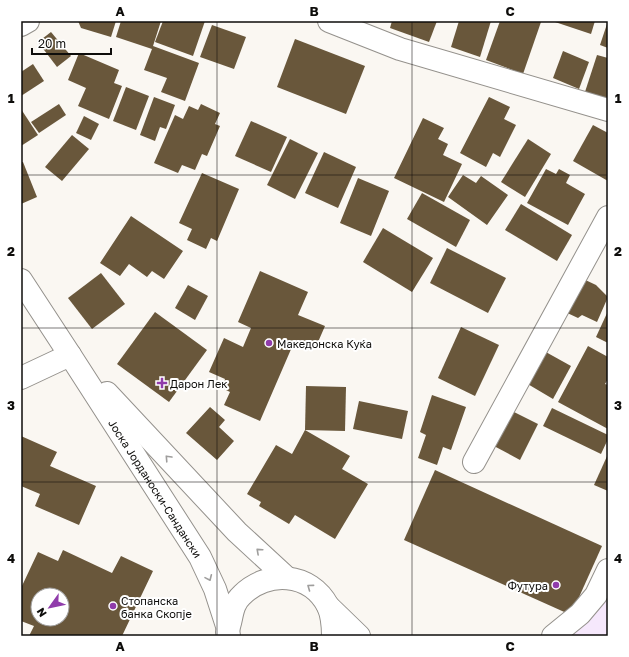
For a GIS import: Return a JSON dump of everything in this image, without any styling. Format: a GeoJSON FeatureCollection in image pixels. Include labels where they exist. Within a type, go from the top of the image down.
{"type":"FeatureCollection","features":[{"type":"Feature","properties":{"kind":"street"},"geometry":{"type":"LineString","coordinates":[[21,26],[28,21]]}},
{"type":"Feature","properties":{"kind":"street"},"geometry":{"type":"LineString","coordinates":[[329,21],[400,49],[608,110]]}},
{"type":"Feature","properties":{"kind":"street"},"geometry":{"type":"LineString","coordinates":[[474,462],[608,217]]}},
{"type":"Feature","properties":{"kind":"street","name":"Јоска Јорданоски-Сандански"},"geometry":{"type":"LineString","coordinates":[[21,280],[200,557],[215,589],[227,634]]}},
{"type":"Feature","properties":{"kind":"street"},"geometry":{"type":"LineString","coordinates":[[21,378],[70,354]]}},
{"type":"Feature","properties":{"kind":"street","name":"Јоска Јорданоски-Сандански"},"geometry":{"type":"LineString","coordinates":[[70,354],[237,532],[287,578]]}},
{"type":"Feature","properties":{"kind":"street"},"geometry":{"type":"LineString","coordinates":[[553,636],[602,597],[608,570]]}},
{"type":"Feature","properties":{"kind":"street"},"geometry":{"type":"LineString","coordinates":[[227,634],[231,612],[240,596],[253,585],[270,578],[287,578],[304,582],[317,592],[328,606],[359,636]]}},
{"type":"Feature","properties":{"kind":"street"},"geometry":{"type":"LineString","coordinates":[[328,606],[333,622],[333,636]]}},
{"type":"Feature","properties":{"kind":"shaded area"},"geometry":{"type":"Polygon","coordinates":[[[608,570],[608,636],[553,636],[608,570]]]}},
{"type":"Feature","properties":{"kind":"building"},"geometry":{"type":"Polygon","coordinates":[[[78,21],[116,21],[111,37],[81,28],[78,21]]]}},
{"type":"Feature","properties":{"kind":"building"},"geometry":{"type":"Polygon","coordinates":[[[121,21],[161,21],[153,46],[199,63],[185,101],[161,92],[167,78],[144,70],[152,49],[116,37],[121,21]]]}},
{"type":"Feature","properties":{"kind":"building"},"geometry":{"type":"Polygon","coordinates":[[[163,21],[205,21],[193,56],[155,42],[163,21]]]}},
{"type":"Feature","properties":{"kind":"building"},"geometry":{"type":"Polygon","coordinates":[[[392,21],[437,21],[429,42],[390,28],[392,21]]]}},
{"type":"Feature","properties":{"kind":"building"},"geometry":{"type":"Polygon","coordinates":[[[459,21],[491,21],[480,57],[451,47],[459,21]]]}},
{"type":"Feature","properties":{"kind":"building"},"geometry":{"type":"Polygon","coordinates":[[[500,21],[541,22],[523,74],[486,60],[500,21]]]}},
{"type":"Feature","properties":{"kind":"building"},"geometry":{"type":"Polygon","coordinates":[[[552,21],[595,21],[591,34],[552,21]]]}},
{"type":"Feature","properties":{"kind":"building"},"geometry":{"type":"Polygon","coordinates":[[[608,21],[608,48],[600,45],[608,21]]]}},
{"type":"Feature","properties":{"kind":"building"},"geometry":{"type":"Polygon","coordinates":[[[212,25],[246,37],[234,69],[200,57],[212,25]]]}},
{"type":"Feature","properties":{"kind":"building"},"geometry":{"type":"Polygon","coordinates":[[[51,32],[71,56],[57,67],[38,42],[51,32]]]}},
{"type":"Feature","properties":{"kind":"building"},"geometry":{"type":"Polygon","coordinates":[[[295,39],[365,66],[346,114],[277,87],[295,39]]]}},
{"type":"Feature","properties":{"kind":"building"},"geometry":{"type":"Polygon","coordinates":[[[563,51],[589,62],[579,89],[553,78],[563,51]]]}},
{"type":"Feature","properties":{"kind":"building"},"geometry":{"type":"Polygon","coordinates":[[[79,53],[119,70],[114,83],[122,86],[109,119],[78,106],[86,88],[68,80],[79,53]]]}},
{"type":"Feature","properties":{"kind":"building"},"geometry":{"type":"Polygon","coordinates":[[[597,55],[608,58],[608,103],[584,95],[597,55]]]}},
{"type":"Feature","properties":{"kind":"building"},"geometry":{"type":"Polygon","coordinates":[[[33,64],[44,81],[21,96],[21,72],[33,64]]]}},
{"type":"Feature","properties":{"kind":"building"},"geometry":{"type":"Polygon","coordinates":[[[126,87],[149,96],[136,130],[113,121],[126,87]]]}},
{"type":"Feature","properties":{"kind":"building"},"geometry":{"type":"Polygon","coordinates":[[[154,97],[175,105],[166,129],[160,127],[155,141],[140,135],[154,97]]]}},
{"type":"Feature","properties":{"kind":"building"},"geometry":{"type":"Polygon","coordinates":[[[489,97],[510,107],[504,119],[516,125],[500,157],[493,153],[486,167],[460,153],[489,97]]]}},
{"type":"Feature","properties":{"kind":"building"},"geometry":{"type":"Polygon","coordinates":[[[59,104],[66,115],[39,133],[31,122],[59,104]]]}},
{"type":"Feature","properties":{"kind":"building"},"geometry":{"type":"Polygon","coordinates":[[[201,104],[220,113],[215,124],[220,126],[207,156],[202,154],[195,170],[182,165],[178,173],[154,163],[175,115],[183,119],[189,106],[198,110],[201,104]]]}},
{"type":"Feature","properties":{"kind":"building"},"geometry":{"type":"Polygon","coordinates":[[[21,109],[38,135],[21,146],[21,109]]]}},
{"type":"Feature","properties":{"kind":"building"},"geometry":{"type":"Polygon","coordinates":[[[84,116],[99,124],[91,140],[76,133],[84,116]]]}},
{"type":"Feature","properties":{"kind":"building"},"geometry":{"type":"Polygon","coordinates":[[[423,118],[444,128],[438,139],[448,144],[443,155],[462,164],[444,202],[394,178],[423,118]]]}},
{"type":"Feature","properties":{"kind":"building"},"geometry":{"type":"Polygon","coordinates":[[[251,121],[287,137],[271,172],[235,156],[251,121]]]}},
{"type":"Feature","properties":{"kind":"building"},"geometry":{"type":"Polygon","coordinates":[[[593,125],[608,133],[608,181],[573,161],[593,125]]]}},
{"type":"Feature","properties":{"kind":"building"},"geometry":{"type":"Polygon","coordinates":[[[72,135],[89,149],[62,181],[45,167],[72,135]]]}},
{"type":"Feature","properties":{"kind":"building"},"geometry":{"type":"Polygon","coordinates":[[[290,139],[318,153],[295,199],[267,185],[290,139]]]}},
{"type":"Feature","properties":{"kind":"building"},"geometry":{"type":"Polygon","coordinates":[[[528,139],[551,154],[525,197],[501,182],[528,139]]]}},
{"type":"Feature","properties":{"kind":"building"},"geometry":{"type":"Polygon","coordinates":[[[324,152],[356,167],[338,208],[305,193],[324,152]]]}},
{"type":"Feature","properties":{"kind":"building"},"geometry":{"type":"Polygon","coordinates":[[[21,162],[23,162],[37,197],[21,204],[21,162]]]}},
{"type":"Feature","properties":{"kind":"building"},"geometry":{"type":"Polygon","coordinates":[[[546,169],[556,174],[559,169],[570,175],[566,183],[585,194],[568,225],[527,203],[546,169]]]}},
{"type":"Feature","properties":{"kind":"building"},"geometry":{"type":"Polygon","coordinates":[[[202,173],[239,189],[217,241],[211,238],[206,249],[187,240],[192,229],[179,223],[202,173]]]}},
{"type":"Feature","properties":{"kind":"building"},"geometry":{"type":"Polygon","coordinates":[[[463,175],[476,183],[481,176],[508,195],[487,225],[448,197],[463,175]]]}},
{"type":"Feature","properties":{"kind":"building"},"geometry":{"type":"Polygon","coordinates":[[[358,178],[389,191],[371,236],[340,223],[358,178]]]}},
{"type":"Feature","properties":{"kind":"building"},"geometry":{"type":"Polygon","coordinates":[[[422,193],[470,220],[456,247],[407,219],[422,193]]]}},
{"type":"Feature","properties":{"kind":"building"},"geometry":{"type":"Polygon","coordinates":[[[521,204],[572,235],[557,261],[505,230],[521,204]]]}},
{"type":"Feature","properties":{"kind":"building"},"geometry":{"type":"Polygon","coordinates":[[[131,216],[183,251],[164,279],[152,271],[147,277],[129,264],[120,276],[100,263],[131,216]]]}},
{"type":"Feature","properties":{"kind":"building"},"geometry":{"type":"Polygon","coordinates":[[[383,228],[433,258],[412,292],[363,262],[383,228]]]}},
{"type":"Feature","properties":{"kind":"building"},"geometry":{"type":"Polygon","coordinates":[[[447,248],[506,278],[488,313],[430,283],[447,248]]]}},
{"type":"Feature","properties":{"kind":"building","name":"Македонска Куќа"},"geometry":{"type":"Polygon","coordinates":[[[260,271],[308,292],[298,315],[325,326],[315,349],[295,340],[260,421],[224,405],[230,392],[222,388],[225,379],[209,372],[224,338],[243,347],[251,328],[238,322],[260,271]]]}},
{"type":"Feature","properties":{"kind":"building"},"geometry":{"type":"Polygon","coordinates":[[[101,273],[125,304],[92,329],[68,298],[101,273]]]}},
{"type":"Feature","properties":{"kind":"building"},"geometry":{"type":"Polygon","coordinates":[[[579,277],[596,285],[608,297],[597,322],[582,315],[578,318],[563,311],[579,277]]]}},
{"type":"Feature","properties":{"kind":"building"},"geometry":{"type":"Polygon","coordinates":[[[188,285],[208,296],[195,320],[175,308],[188,285]]]}},
{"type":"Feature","properties":{"kind":"building"},"geometry":{"type":"Polygon","coordinates":[[[608,311],[608,343],[596,337],[608,311]]]}},
{"type":"Feature","properties":{"kind":"building"},"geometry":{"type":"Polygon","coordinates":[[[155,312],[207,350],[169,402],[117,364],[155,312]]]}},
{"type":"Feature","properties":{"kind":"building"},"geometry":{"type":"Polygon","coordinates":[[[461,327],[499,345],[475,396],[438,378],[461,327]]]}},
{"type":"Feature","properties":{"kind":"building"},"geometry":{"type":"Polygon","coordinates":[[[588,346],[608,357],[608,379],[605,384],[608,385],[608,429],[558,402],[588,346]]]}},
{"type":"Feature","properties":{"kind":"building"},"geometry":{"type":"Polygon","coordinates":[[[544,351],[571,366],[553,399],[526,383],[544,351]]]}},
{"type":"Feature","properties":{"kind":"building"},"geometry":{"type":"Polygon","coordinates":[[[306,386],[346,387],[345,431],[305,430],[306,386]]]}},
{"type":"Feature","properties":{"kind":"building"},"geometry":{"type":"Polygon","coordinates":[[[432,395],[466,407],[451,450],[443,447],[437,465],[418,458],[426,435],[420,432],[432,395]]]}},
{"type":"Feature","properties":{"kind":"building"},"geometry":{"type":"Polygon","coordinates":[[[359,401],[408,411],[402,439],[353,429],[359,401]]]}},
{"type":"Feature","properties":{"kind":"building"},"geometry":{"type":"Polygon","coordinates":[[[210,407],[225,420],[219,427],[234,441],[217,460],[186,433],[210,407]]]}},
{"type":"Feature","properties":{"kind":"building"},"geometry":{"type":"Polygon","coordinates":[[[552,408],[608,435],[608,439],[601,454],[543,426],[552,408]]]}},
{"type":"Feature","properties":{"kind":"building"},"geometry":{"type":"Polygon","coordinates":[[[512,411],[538,424],[520,460],[494,446],[512,411]]]}},
{"type":"Feature","properties":{"kind":"building"},"geometry":{"type":"Polygon","coordinates":[[[305,430],[350,456],[342,469],[368,484],[335,539],[295,515],[289,524],[259,506],[261,502],[247,494],[276,445],[292,454],[305,430]]]}},
{"type":"Feature","properties":{"kind":"building"},"geometry":{"type":"Polygon","coordinates":[[[21,436],[57,452],[50,466],[96,486],[79,525],[35,506],[40,494],[21,486],[21,436]]]}},
{"type":"Feature","properties":{"kind":"building"},"geometry":{"type":"Polygon","coordinates":[[[608,454],[608,491],[594,485],[608,454]]]}},
{"type":"Feature","properties":{"kind":"building"},"geometry":{"type":"Polygon","coordinates":[[[435,470],[602,546],[571,615],[404,540],[435,470]]]}},
{"type":"Feature","properties":{"kind":"building"},"geometry":{"type":"Polygon","coordinates":[[[63,550],[112,573],[121,556],[153,571],[122,636],[29,636],[34,627],[70,627],[70,587],[30,587],[30,624],[21,621],[21,588],[38,552],[58,561],[63,550]]]}},
{"type":"Feature","properties":{"kind":"place","name":"Македонска Куќа"},"geometry":{"type":"Point","coordinates":[269,343]}},
{"type":"Feature","properties":{"kind":"place","name":"Дарон Лек"},"geometry":{"type":"Point","coordinates":[162,383]}},
{"type":"Feature","properties":{"kind":"place","name":"Футура"},"geometry":{"type":"Point","coordinates":[556,585]}},
{"type":"Feature","properties":{"kind":"place","name":"Стопанска банка Скопје"},"geometry":{"type":"Point","coordinates":[113,606]}}]}
